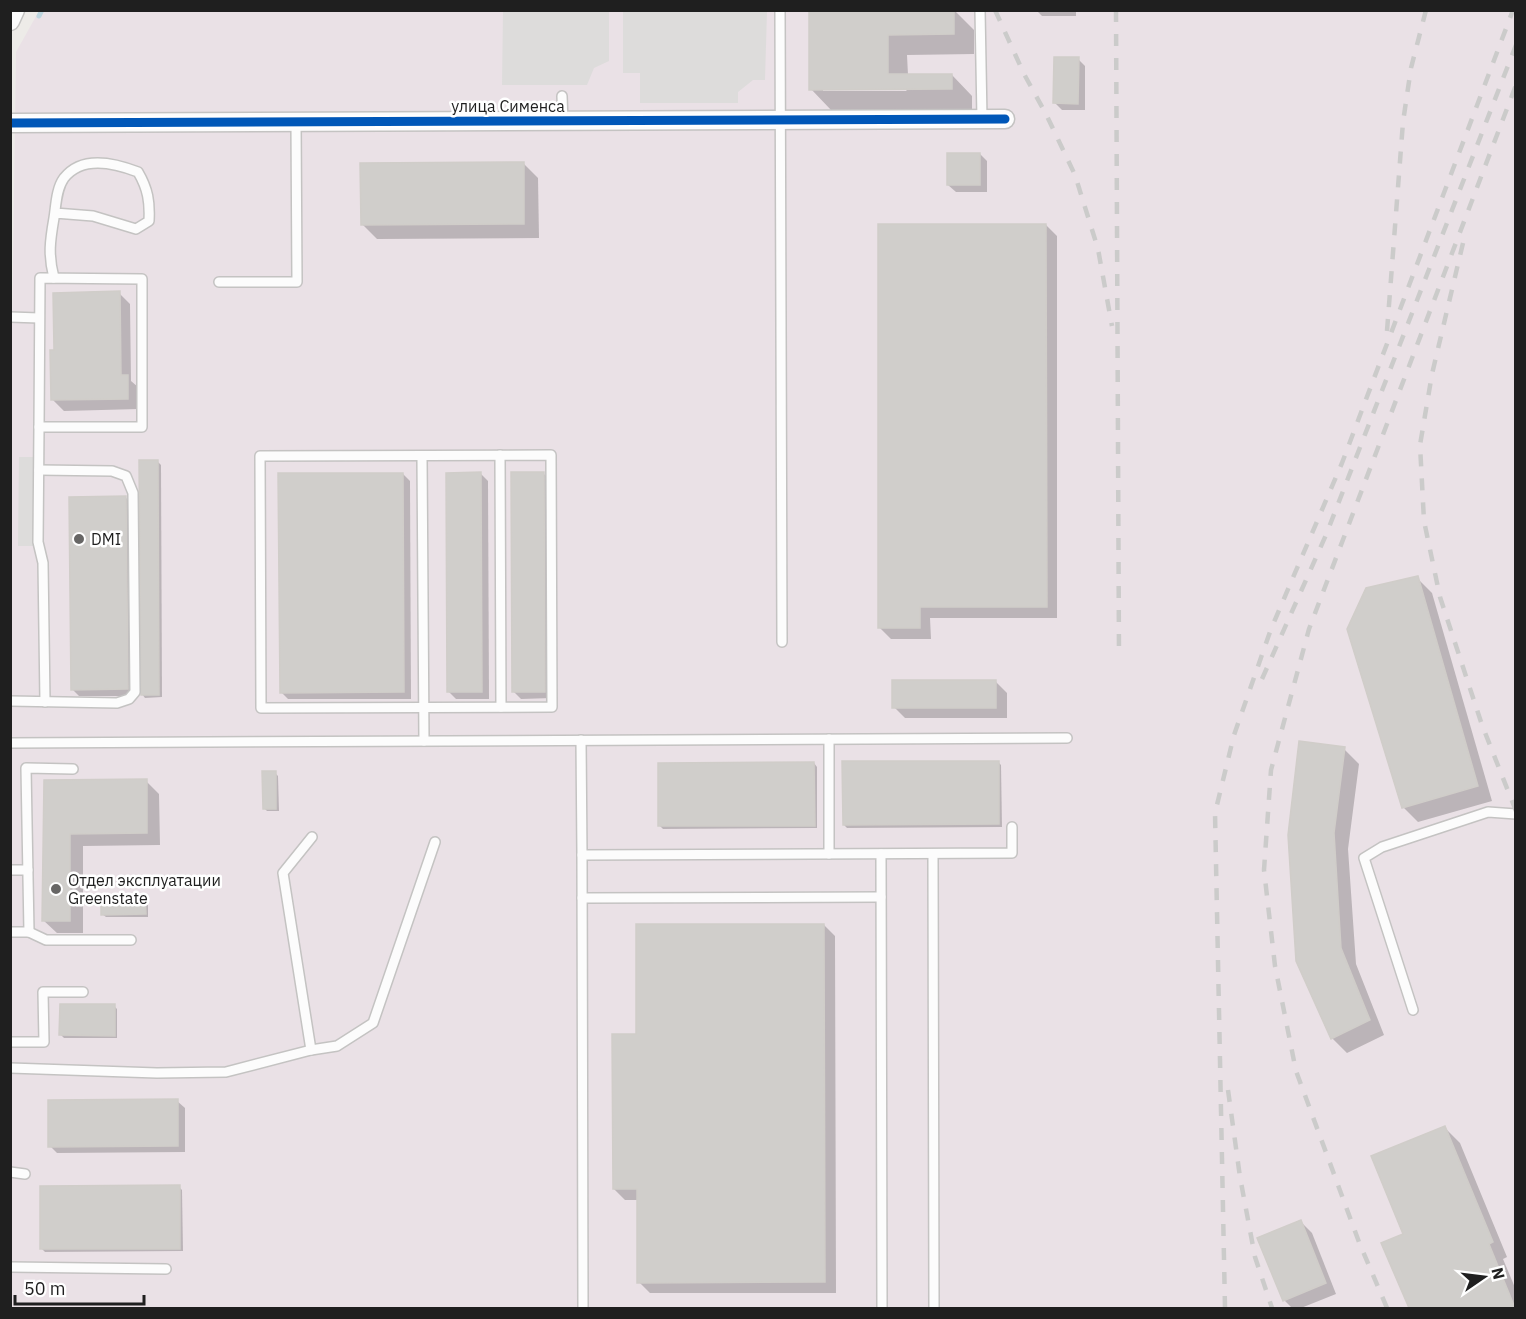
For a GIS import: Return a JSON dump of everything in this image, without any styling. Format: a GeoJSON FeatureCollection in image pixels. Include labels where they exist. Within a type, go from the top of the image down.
{"type":"FeatureCollection","features":[{"type":"Feature","properties":{"kind":"street"},"geometry":{"type":"LineString","coordinates":[[10,21],[15,10]]}},
{"type":"Feature","properties":{"kind":"street","name":"улица Сименса"},"geometry":{"type":"LineString","coordinates":[[10,123],[1005,119]]}},
{"type":"Feature","properties":{"kind":"lane"},"geometry":{"type":"LineString","coordinates":[[780,10],[782,642]]}},
{"type":"Feature","properties":{"kind":"lane"},"geometry":{"type":"LineString","coordinates":[[980,10],[982,119]]}},
{"type":"Feature","properties":{"kind":"lane"},"geometry":{"type":"LineString","coordinates":[[562,96],[563,121]]}},
{"type":"Feature","properties":{"kind":"lane"},"geometry":{"type":"LineString","coordinates":[[219,282],[297,282],[296,122]]}},
{"type":"Feature","properties":{"kind":"lane"},"geometry":{"type":"LineString","coordinates":[[54,278],[49,259],[56,202],[64,179],[78,166],[118,164],[138,172],[146,187],[150,202],[149,221],[136,229],[93,216],[55,213]]}},
{"type":"Feature","properties":{"kind":"lane"},"geometry":{"type":"LineString","coordinates":[[39,427],[141,427],[142,279],[39,278],[38,542],[44,563],[45,702]]}},
{"type":"Feature","properties":{"kind":"lane"},"geometry":{"type":"LineString","coordinates":[[10,317],[39,318]]}},
{"type":"Feature","properties":{"kind":"lane"},"geometry":{"type":"LineString","coordinates":[[500,455],[501,707]]}},
{"type":"Feature","properties":{"kind":"lane"},"geometry":{"type":"LineString","coordinates":[[551,455],[552,707],[261,708],[260,456],[422,456],[551,455]]}},
{"type":"Feature","properties":{"kind":"lane"},"geometry":{"type":"LineString","coordinates":[[422,456],[424,741]]}},
{"type":"Feature","properties":{"kind":"lane"},"geometry":{"type":"LineString","coordinates":[[10,701],[117,703],[129,699],[135,692],[133,493],[126,476],[112,471],[39,470]]}},
{"type":"Feature","properties":{"kind":"lane"},"geometry":{"type":"LineString","coordinates":[[10,743],[1067,738]]}},
{"type":"Feature","properties":{"kind":"lane"},"geometry":{"type":"LineString","coordinates":[[829,739],[829,854]]}},
{"type":"Feature","properties":{"kind":"lane"},"geometry":{"type":"LineString","coordinates":[[581,740],[583,1308]]}},
{"type":"Feature","properties":{"kind":"lane"},"geometry":{"type":"LineString","coordinates":[[28,932],[26,768],[74,769]]}},
{"type":"Feature","properties":{"kind":"lane"},"geometry":{"type":"LineString","coordinates":[[1413,1011],[1365,858],[1382,847],[1488,812],[1515,814]]}},
{"type":"Feature","properties":{"kind":"lane"},"geometry":{"type":"LineString","coordinates":[[582,855],[1012,853],[1012,827]]}},
{"type":"Feature","properties":{"kind":"lane"},"geometry":{"type":"LineString","coordinates":[[311,1050],[283,873],[312,837]]}},
{"type":"Feature","properties":{"kind":"lane"},"geometry":{"type":"LineString","coordinates":[[10,1068],[226,1072],[311,1050],[337,1046],[373,1023],[435,843]]}},
{"type":"Feature","properties":{"kind":"lane"},"geometry":{"type":"LineString","coordinates":[[881,854],[882,1308]]}},
{"type":"Feature","properties":{"kind":"lane"},"geometry":{"type":"LineString","coordinates":[[933,854],[934,1308]]}},
{"type":"Feature","properties":{"kind":"lane"},"geometry":{"type":"LineString","coordinates":[[10,870],[28,870]]}},
{"type":"Feature","properties":{"kind":"lane"},"geometry":{"type":"LineString","coordinates":[[582,898],[881,897]]}},
{"type":"Feature","properties":{"kind":"lane"},"geometry":{"type":"LineString","coordinates":[[10,932],[28,932],[46,940],[130,940]]}},
{"type":"Feature","properties":{"kind":"lane"},"geometry":{"type":"LineString","coordinates":[[10,1042],[44,1042],[44,992],[82,992]]}},
{"type":"Feature","properties":{"kind":"lane"},"geometry":{"type":"LineString","coordinates":[[10,1172],[26,1174]]}},
{"type":"Feature","properties":{"kind":"lane"},"geometry":{"type":"LineString","coordinates":[[10,1268],[166,1269]]}},
{"type":"Feature","properties":{"kind":"shaded area"},"geometry":{"type":"Polygon","coordinates":[[[39,11],[1515,11],[1515,1308],[11,1308],[10,481],[16,52],[39,11]]]}},
{"type":"Feature","properties":{"kind":"shaded area"},"geometry":{"type":"Polygon","coordinates":[[[503,11],[609,11],[609,61],[594,68],[587,85],[502,85],[503,11]]]}},
{"type":"Feature","properties":{"kind":"shaded area"},"geometry":{"type":"Polygon","coordinates":[[[623,11],[767,11],[765,80],[753,80],[738,92],[738,103],[640,103],[640,73],[623,73],[623,11]]]}},
{"type":"Feature","properties":{"kind":"shaded area"},"geometry":{"type":"Polygon","coordinates":[[[19,457],[44,457],[43,546],[18,546],[19,457]]]}},
{"type":"Feature","properties":{"kind":"building"},"geometry":{"type":"Polygon","coordinates":[[[809,10],[954,10],[954,34],[888,35],[888,74],[952,74],[952,89],[809,90],[809,10]]]}},
{"type":"Feature","properties":{"kind":"building"},"geometry":{"type":"Polygon","coordinates":[[[1054,57],[1079,57],[1078,104],[1053,103],[1054,57]]]}},
{"type":"Feature","properties":{"kind":"building"},"geometry":{"type":"Polygon","coordinates":[[[947,153],[980,153],[980,185],[947,185],[947,153]]]}},
{"type":"Feature","properties":{"kind":"building"},"geometry":{"type":"Polygon","coordinates":[[[524,162],[524,224],[361,225],[360,163],[524,162]]]}},
{"type":"Feature","properties":{"kind":"building"},"geometry":{"type":"Polygon","coordinates":[[[878,224],[1046,224],[1047,607],[920,607],[920,628],[878,628],[878,224]]]}},
{"type":"Feature","properties":{"kind":"building"},"geometry":{"type":"Polygon","coordinates":[[[120,291],[121,375],[128,375],[128,399],[51,400],[50,350],[54,350],[53,293],[120,291]]]}},
{"type":"Feature","properties":{"kind":"building"},"geometry":{"type":"Polygon","coordinates":[[[139,460],[158,460],[159,695],[141,695],[139,460]]]}},
{"type":"Feature","properties":{"kind":"building"},"geometry":{"type":"Polygon","coordinates":[[[481,472],[482,692],[447,692],[446,473],[481,472]]]}},
{"type":"Feature","properties":{"kind":"building"},"geometry":{"type":"Polygon","coordinates":[[[511,472],[544,472],[545,692],[512,692],[511,472]]]}},
{"type":"Feature","properties":{"kind":"building"},"geometry":{"type":"Polygon","coordinates":[[[278,473],[403,473],[404,692],[280,693],[278,473]]]}},
{"type":"Feature","properties":{"kind":"building"},"geometry":{"type":"Polygon","coordinates":[[[126,496],[128,689],[71,690],[69,497],[126,496]]]}},
{"type":"Feature","properties":{"kind":"building"},"geometry":{"type":"Polygon","coordinates":[[[1418,576],[1478,786],[1402,808],[1347,629],[1366,588],[1418,576]]]}},
{"type":"Feature","properties":{"kind":"building"},"geometry":{"type":"Polygon","coordinates":[[[892,680],[996,680],[996,708],[892,708],[892,680]]]}},
{"type":"Feature","properties":{"kind":"building"},"geometry":{"type":"Polygon","coordinates":[[[1299,741],[1345,747],[1334,833],[1341,948],[1370,1020],[1331,1039],[1296,961],[1288,835],[1299,741]]]}},
{"type":"Feature","properties":{"kind":"building"},"geometry":{"type":"Polygon","coordinates":[[[842,761],[999,761],[999,824],[843,825],[842,761]]]}},
{"type":"Feature","properties":{"kind":"building"},"geometry":{"type":"Polygon","coordinates":[[[814,762],[815,826],[658,826],[658,763],[814,762]]]}},
{"type":"Feature","properties":{"kind":"building"},"geometry":{"type":"Polygon","coordinates":[[[262,771],[276,771],[276,809],[263,809],[262,771]]]}},
{"type":"Feature","properties":{"kind":"building"},"geometry":{"type":"Polygon","coordinates":[[[147,779],[147,833],[70,834],[70,921],[42,921],[44,780],[147,779]]]}},
{"type":"Feature","properties":{"kind":"building"},"geometry":{"type":"Polygon","coordinates":[[[145,896],[146,914],[101,915],[101,897],[145,896]]]}},
{"type":"Feature","properties":{"kind":"building"},"geometry":{"type":"Polygon","coordinates":[[[636,924],[824,924],[825,1282],[637,1283],[637,1189],[613,1189],[612,1034],[636,1034],[636,924]]]}},
{"type":"Feature","properties":{"kind":"building"},"geometry":{"type":"Polygon","coordinates":[[[60,1004],[115,1004],[115,1036],[59,1035],[60,1004]]]}},
{"type":"Feature","properties":{"kind":"building"},"geometry":{"type":"Polygon","coordinates":[[[178,1099],[178,1146],[48,1147],[48,1100],[178,1099]]]}},
{"type":"Feature","properties":{"kind":"building"},"geometry":{"type":"Polygon","coordinates":[[[1445,1126],[1493,1242],[1489,1244],[1515,1308],[1409,1308],[1381,1243],[1403,1234],[1371,1156],[1445,1126]]]}},
{"type":"Feature","properties":{"kind":"building"},"geometry":{"type":"Polygon","coordinates":[[[180,1185],[180,1249],[40,1249],[40,1186],[180,1185]]]}},
{"type":"Feature","properties":{"kind":"building"},"geometry":{"type":"Polygon","coordinates":[[[1301,1220],[1326,1283],[1283,1301],[1257,1238],[1301,1220]]]}},
{"type":"Feature","properties":{"kind":"waterway"},"geometry":{"type":"LineString","coordinates":[[39,16],[42,10]]}},
{"type":"Feature","properties":{"kind":"railway"},"geometry":{"type":"LineString","coordinates":[[995,10],[1024,74],[1075,175],[1098,249],[1112,326]]}},
{"type":"Feature","properties":{"kind":"railway"},"geometry":{"type":"LineString","coordinates":[[1116,10],[1119,657]]}},
{"type":"Feature","properties":{"kind":"railway"},"geometry":{"type":"LineString","coordinates":[[1387,331],[1403,122],[1411,68],[1426,10]]}},
{"type":"Feature","properties":{"kind":"railway"},"geometry":{"type":"LineString","coordinates":[[1225,1308],[1215,813],[1234,735],[1271,629],[1342,463],[1513,10]]}},
{"type":"Feature","properties":{"kind":"railway"},"geometry":{"type":"LineString","coordinates":[[1262,679],[1326,535],[1516,45]]}},
{"type":"Feature","properties":{"kind":"railway"},"geometry":{"type":"LineString","coordinates":[[1387,1308],[1359,1242],[1296,1071],[1275,966],[1264,870],[1271,770],[1309,629],[1516,85]]}},
{"type":"Feature","properties":{"kind":"railway"},"geometry":{"type":"LineString","coordinates":[[1463,243],[1432,374],[1420,445],[1424,521],[1440,597],[1482,725],[1516,811]]}},
{"type":"Feature","properties":{"kind":"railway"},"geometry":{"type":"LineString","coordinates":[[1228,1090],[1240,1177],[1255,1257],[1272,1308]]}},
{"type":"Feature","properties":{"kind":"cycle path"},"geometry":{"type":"LineString","coordinates":[[10,123],[1005,119]]}},
{"type":"Feature","properties":{"kind":"place","name":"DMI"},"geometry":{"type":"Point","coordinates":[79,539]}},
{"type":"Feature","properties":{"kind":"place","name":"Отдел эксплуатации Greenstate"},"geometry":{"type":"Point","coordinates":[56,889]}}]}
